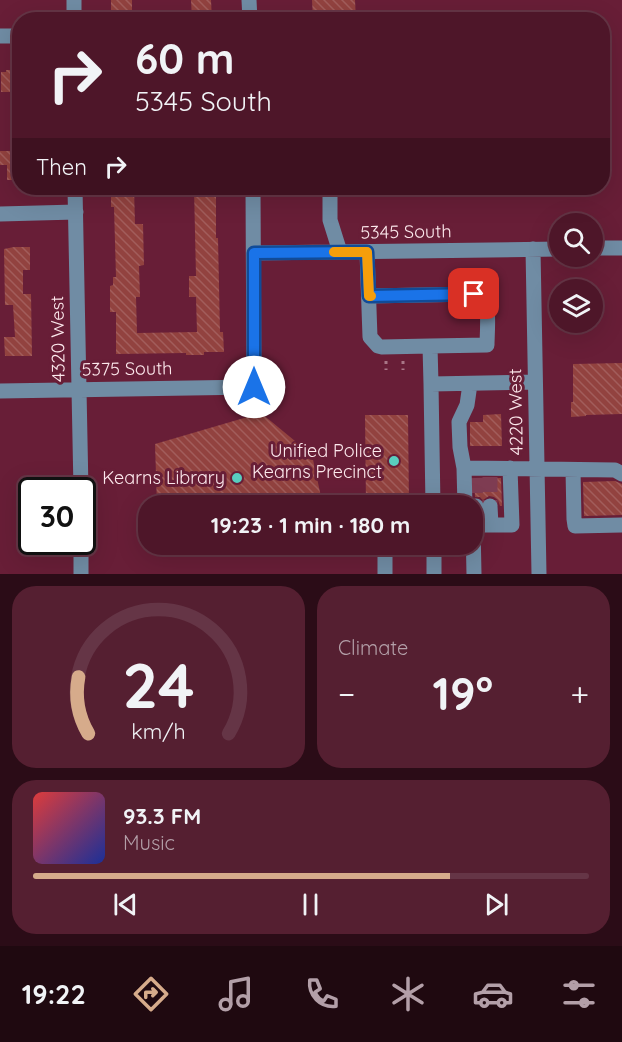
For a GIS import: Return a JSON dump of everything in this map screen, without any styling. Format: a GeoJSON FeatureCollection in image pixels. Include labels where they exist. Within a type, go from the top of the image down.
{"type":"FeatureCollection","features":[{"type":"Feature","properties":{"kind":"street","name":"4320 West"},"geometry":{"type":"LineString","coordinates":[[75,195],[81,477]]}},
{"type":"Feature","properties":{"kind":"street"},"geometry":{"type":"LineString","coordinates":[[253,195],[254,253]]}},
{"type":"Feature","properties":{"kind":"street"},"geometry":{"type":"LineString","coordinates":[[330,195],[330,220],[340,252]]}},
{"type":"Feature","properties":{"kind":"street"},"geometry":{"type":"LineString","coordinates":[[0,214],[76,212]]}},
{"type":"Feature","properties":{"kind":"street"},"geometry":{"type":"LineString","coordinates":[[603,248],[622,248]]}},
{"type":"Feature","properties":{"kind":"street","name":"4220 West"},"geometry":{"type":"LineString","coordinates":[[533,249],[539,574]]}},
{"type":"Feature","properties":{"kind":"street","name":"5345 South"},"geometry":{"type":"LineString","coordinates":[[254,253],[549,249]]}},
{"type":"Feature","properties":{"kind":"street"},"geometry":{"type":"LineString","coordinates":[[367,252],[370,337],[378,346],[487,345],[487,308],[484,298],[480,295],[369,296]]}},
{"type":"Feature","properties":{"kind":"street","name":"5375 South"},"geometry":{"type":"LineString","coordinates":[[0,391],[254,387],[254,253]]}},
{"type":"Feature","properties":{"kind":"street"},"geometry":{"type":"LineString","coordinates":[[430,346],[433,495]]}},
{"type":"Feature","properties":{"kind":"street"},"geometry":{"type":"LineString","coordinates":[[431,384],[535,382]]}},
{"type":"Feature","properties":{"kind":"street"},"geometry":{"type":"LineString","coordinates":[[470,384],[467,405],[459,422],[460,447],[489,472],[512,525],[484,525]]}},
{"type":"Feature","properties":{"kind":"street"},"geometry":{"type":"LineString","coordinates":[[489,472],[537,469],[615,470],[622,474]]}},
{"type":"Feature","properties":{"kind":"street"},"geometry":{"type":"LineString","coordinates":[[573,470],[575,526],[622,525]]}},
{"type":"Feature","properties":{"kind":"street"},"geometry":{"type":"LineString","coordinates":[[474,574],[484,525],[489,472]]}},
{"type":"Feature","properties":{"kind":"street"},"geometry":{"type":"LineString","coordinates":[[484,506],[484,525]]}},
{"type":"Feature","properties":{"kind":"street"},"geometry":{"type":"LineString","coordinates":[[81,555],[81,574]]}},
{"type":"Feature","properties":{"kind":"street"},"geometry":{"type":"LineString","coordinates":[[385,555],[385,574]]}},
{"type":"Feature","properties":{"kind":"street"},"geometry":{"type":"LineString","coordinates":[[434,555],[434,574]]}},
{"type":"Feature","properties":{"kind":"building"},"geometry":{"type":"Polygon","coordinates":[[[111,0],[132,0],[132,12],[111,12],[111,0]]]}},
{"type":"Feature","properties":{"kind":"building"},"geometry":{"type":"Polygon","coordinates":[[[191,0],[211,0],[212,12],[192,12],[191,0]]]}},
{"type":"Feature","properties":{"kind":"building"},"geometry":{"type":"Polygon","coordinates":[[[312,0],[355,0],[356,12],[313,12],[312,0]]]}},
{"type":"Feature","properties":{"kind":"building"},"geometry":{"type":"Polygon","coordinates":[[[6,70],[12,70],[12,92],[1,92],[1,72],[6,72],[6,70]]]}},
{"type":"Feature","properties":{"kind":"building"},"geometry":{"type":"Polygon","coordinates":[[[0,151],[12,151],[12,180],[7,180],[7,165],[0,165],[0,151]]]}},
{"type":"Feature","properties":{"kind":"building"},"geometry":{"type":"Polygon","coordinates":[[[111,195],[134,195],[135,224],[143,224],[144,265],[139,266],[140,297],[136,297],[137,333],[197,332],[196,297],[189,297],[189,276],[196,276],[194,195],[216,195],[220,332],[223,332],[224,352],[204,352],[204,355],[116,354],[116,312],[110,312],[110,286],[113,285],[113,277],[116,277],[114,207],[111,207],[111,195]]]}},
{"type":"Feature","properties":{"kind":"building"},"geometry":{"type":"Polygon","coordinates":[[[30,247],[30,270],[23,270],[23,294],[31,294],[32,356],[5,356],[4,337],[15,337],[13,305],[5,305],[4,249],[30,247]]]}},
{"type":"Feature","properties":{"kind":"building"},"geometry":{"type":"Polygon","coordinates":[[[622,363],[622,414],[571,417],[573,364],[622,363]]]}},
{"type":"Feature","properties":{"kind":"building","name":"Kearns Library"},"geometry":{"type":"Polygon","coordinates":[[[261,413],[312,455],[321,495],[157,495],[155,444],[261,413]]]}},
{"type":"Feature","properties":{"kind":"building"},"geometry":{"type":"Polygon","coordinates":[[[501,414],[502,446],[470,446],[470,422],[483,422],[483,415],[501,414]]]}},
{"type":"Feature","properties":{"kind":"building"},"geometry":{"type":"Polygon","coordinates":[[[365,415],[408,415],[409,495],[366,495],[365,415]]]}},
{"type":"Feature","properties":{"kind":"building"},"geometry":{"type":"Polygon","coordinates":[[[474,478],[501,478],[502,506],[494,497],[489,496],[483,500],[483,495],[475,495],[474,478]]]}},
{"type":"Feature","properties":{"kind":"building"},"geometry":{"type":"Polygon","coordinates":[[[615,481],[622,484],[622,515],[584,516],[583,482],[615,481]]]}},
{"type":"Feature","properties":{"kind":"tunnel"},"geometry":{"type":"LineString","coordinates":[[490,477],[490,506]]}},
{"type":"Feature","properties":{"kind":"tunnel"},"geometry":{"type":"LineString","coordinates":[[475,478],[476,495]]}},
{"type":"Feature","properties":{"kind":"slow traffic"},"geometry":{"type":"LineString","coordinates":[[334,252],[367,252],[369,296],[371,296]]}},
{"type":"Feature","properties":{"kind":"place","name":"Unified Police Kearns Precinct"},"geometry":{"type":"Point","coordinates":[394,461]}},
{"type":"Feature","properties":{"kind":"place","name":"Kearns Library"},"geometry":{"type":"Point","coordinates":[237,478]}},
{"type":"Feature","properties":{"kind":"route"},"geometry":{"type":"LineString","coordinates":[[254,387],[254,253],[367,252],[369,296],[474,294]]}}]}
